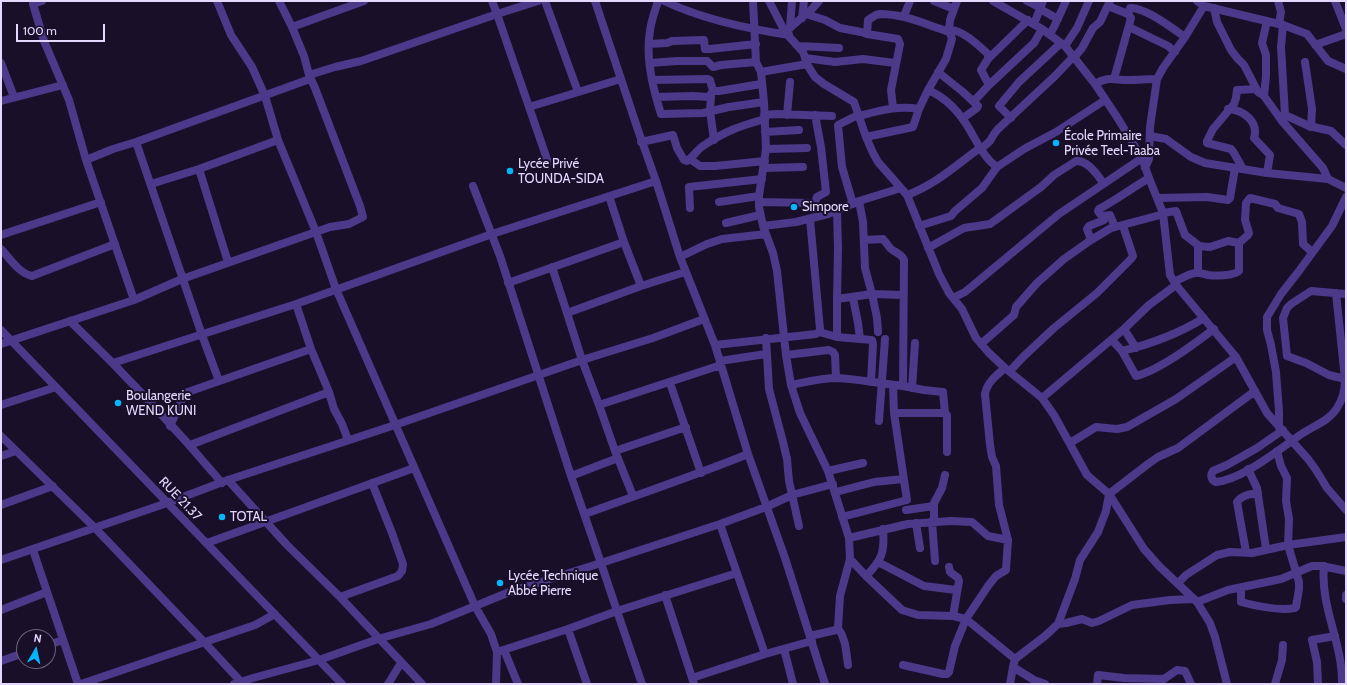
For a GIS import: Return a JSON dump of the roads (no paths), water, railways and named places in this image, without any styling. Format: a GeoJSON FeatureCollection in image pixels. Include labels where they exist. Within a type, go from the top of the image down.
{"type":"FeatureCollection","features":[{"type":"Feature","properties":{"kind":"street"},"geometry":{"type":"LineString","coordinates":[[42,1],[33,2],[44,41],[63,85],[86,160],[134,300]]}},
{"type":"Feature","properties":{"kind":"street"},"geometry":{"type":"LineString","coordinates":[[217,1],[231,35],[252,67],[265,96],[278,140],[316,232],[336,289],[414,468],[475,606],[518,684]]}},
{"type":"Feature","properties":{"kind":"street"},"geometry":{"type":"LineString","coordinates":[[1,344],[134,300],[182,279],[228,262],[330,227],[349,224],[363,217],[310,77],[304,56],[292,26],[279,1]]}},
{"type":"Feature","properties":{"kind":"street"},"geometry":{"type":"LineString","coordinates":[[292,26],[364,1]]}},
{"type":"Feature","properties":{"kind":"street"},"geometry":{"type":"LineString","coordinates":[[492,1],[548,162]]}},
{"type":"Feature","properties":{"kind":"street"},"geometry":{"type":"LineString","coordinates":[[86,160],[113,149],[265,96],[335,67],[362,61],[538,1]]}},
{"type":"Feature","properties":{"kind":"street"},"geometry":{"type":"LineString","coordinates":[[545,1],[578,92]]}},
{"type":"Feature","properties":{"kind":"street"},"geometry":{"type":"LineString","coordinates":[[595,1],[685,272],[715,345],[748,454],[785,558],[825,684]]}},
{"type":"Feature","properties":{"kind":"street"},"geometry":{"type":"LineString","coordinates":[[658,1],[650,30],[649,44],[652,80],[661,115],[703,113],[764,102]]}},
{"type":"Feature","properties":{"kind":"street"},"geometry":{"type":"LineString","coordinates":[[664,1],[689,12],[755,30],[788,32],[819,1]]}},
{"type":"Feature","properties":{"kind":"street"},"geometry":{"type":"LineString","coordinates":[[753,1],[756,62],[761,72],[766,149],[759,199],[760,215],[773,253],[777,271],[786,355],[791,385],[800,413],[833,484],[849,538],[850,559],[840,596],[838,628],[844,635],[848,665]]}},
{"type":"Feature","properties":{"kind":"street"},"geometry":{"type":"LineString","coordinates":[[768,1],[799,46],[815,76],[824,84],[853,101],[866,137],[878,162],[907,196],[945,288],[962,309],[981,344],[1008,370],[1042,398],[1054,415],[1088,475],[1109,494],[1144,549],[1195,601],[1210,623],[1227,684]]}},
{"type":"Feature","properties":{"kind":"street"},"geometry":{"type":"LineString","coordinates":[[788,32],[792,1]]}},
{"type":"Feature","properties":{"kind":"street"},"geometry":{"type":"LineString","coordinates":[[804,1],[804,16]]}},
{"type":"Feature","properties":{"kind":"street"},"geometry":{"type":"LineString","coordinates":[[904,16],[910,1]]}},
{"type":"Feature","properties":{"kind":"street"},"geometry":{"type":"LineString","coordinates":[[866,137],[914,127],[919,109],[946,59],[952,39],[950,20],[956,5],[934,1]]}},
{"type":"Feature","properties":{"kind":"street"},"geometry":{"type":"LineString","coordinates":[[993,1],[1046,31],[1063,44],[1095,84],[1142,158],[1164,214],[1170,275],[1175,284],[1236,357],[1267,413],[1308,459],[1327,488],[1346,510]]}},
{"type":"Feature","properties":{"kind":"street"},"geometry":{"type":"LineString","coordinates":[[1027,1],[1041,6],[1058,19]]}},
{"type":"Feature","properties":{"kind":"street"},"geometry":{"type":"LineString","coordinates":[[974,101],[1058,19],[1066,1]]}},
{"type":"Feature","properties":{"kind":"street"},"geometry":{"type":"LineString","coordinates":[[1011,118],[1000,106],[1019,82],[1063,44],[1077,28],[1089,1]]}},
{"type":"Feature","properties":{"kind":"street"},"geometry":{"type":"LineString","coordinates":[[1278,1],[1281,12],[1284,118]]}},
{"type":"Feature","properties":{"kind":"street"},"geometry":{"type":"LineString","coordinates":[[1334,1],[1346,29]]}},
{"type":"Feature","properties":{"kind":"street"},"geometry":{"type":"LineString","coordinates":[[907,196],[920,191],[940,179],[990,141],[998,130],[1082,48],[1093,28],[1100,22],[1109,3],[1128,14],[1131,18],[1114,79]]}},
{"type":"Feature","properties":{"kind":"street"},"geometry":{"type":"LineString","coordinates":[[1205,4],[1281,24],[1306,34],[1328,61],[1346,69]]}},
{"type":"Feature","properties":{"kind":"street"},"geometry":{"type":"LineString","coordinates":[[1145,168],[1149,159],[1154,94],[1157,79],[1163,68],[1186,38],[1205,4]]}},
{"type":"Feature","properties":{"kind":"street"},"geometry":{"type":"LineString","coordinates":[[1205,4],[1217,22],[1231,50],[1238,60],[1244,65],[1258,92],[1264,96],[1284,118],[1322,168],[1328,179]]}},
{"type":"Feature","properties":{"kind":"street"},"geometry":{"type":"LineString","coordinates":[[989,85],[981,70],[988,59],[1031,22],[1041,6]]}},
{"type":"Feature","properties":{"kind":"street"},"geometry":{"type":"LineString","coordinates":[[1128,14],[1130,8],[1136,8],[1161,20],[1186,38]]}},
{"type":"Feature","properties":{"kind":"street"},"geometry":{"type":"LineString","coordinates":[[866,34],[868,20],[876,15],[904,16],[925,25],[950,31],[958,31],[976,43],[988,54],[988,59]]}},
{"type":"Feature","properties":{"kind":"street"},"geometry":{"type":"LineString","coordinates":[[804,16],[825,20],[840,28],[898,39],[900,44],[895,63],[891,90],[892,108]]}},
{"type":"Feature","properties":{"kind":"street"},"geometry":{"type":"LineString","coordinates":[[1264,96],[1266,85],[1266,55],[1262,43],[1268,21]]}},
{"type":"Feature","properties":{"kind":"street"},"geometry":{"type":"LineString","coordinates":[[1129,27],[1168,46],[1175,52]]}},
{"type":"Feature","properties":{"kind":"street"},"geometry":{"type":"LineString","coordinates":[[1315,44],[1346,34]]}},
{"type":"Feature","properties":{"kind":"street"},"geometry":{"type":"LineString","coordinates":[[649,44],[667,43],[672,41],[704,40],[705,49],[756,44]]}},
{"type":"Feature","properties":{"kind":"street"},"geometry":{"type":"LineString","coordinates":[[799,46],[839,48]]}},
{"type":"Feature","properties":{"kind":"street"},"geometry":{"type":"LineString","coordinates":[[761,72],[806,61],[835,62],[862,58],[895,63]]}},
{"type":"Feature","properties":{"kind":"street"},"geometry":{"type":"LineString","coordinates":[[650,63],[707,61],[713,67],[756,62]]}},
{"type":"Feature","properties":{"kind":"street"},"geometry":{"type":"LineString","coordinates":[[1305,62],[1312,112],[1311,127]]}},
{"type":"Feature","properties":{"kind":"street"},"geometry":{"type":"LineString","coordinates":[[1,63],[14,97]]}},
{"type":"Feature","properties":{"kind":"street"},"geometry":{"type":"LineString","coordinates":[[938,72],[974,101],[978,106],[978,108],[963,118]]}},
{"type":"Feature","properties":{"kind":"street"},"geometry":{"type":"LineString","coordinates":[[529,107],[620,79]]}},
{"type":"Feature","properties":{"kind":"street"},"geometry":{"type":"LineString","coordinates":[[1095,84],[1105,79],[1157,79]]}},
{"type":"Feature","properties":{"kind":"street"},"geometry":{"type":"LineString","coordinates":[[652,80],[710,80],[712,93],[710,111],[714,140]]}},
{"type":"Feature","properties":{"kind":"street"},"geometry":{"type":"LineString","coordinates":[[787,115],[790,82]]}},
{"type":"Feature","properties":{"kind":"street"},"geometry":{"type":"LineString","coordinates":[[656,97],[712,93],[761,84]]}},
{"type":"Feature","properties":{"kind":"street"},"geometry":{"type":"LineString","coordinates":[[1,101],[63,85]]}},
{"type":"Feature","properties":{"kind":"street"},"geometry":{"type":"LineString","coordinates":[[1157,198],[1207,197],[1229,199],[1239,169],[1234,152],[1208,143],[1213,129],[1236,100],[1237,90],[1256,89]]}},
{"type":"Feature","properties":{"kind":"street"},"geometry":{"type":"LineString","coordinates":[[928,90],[946,100],[963,118],[992,164],[997,167]]}},
{"type":"Feature","properties":{"kind":"street"},"geometry":{"type":"LineString","coordinates":[[919,226],[951,216],[985,185],[989,176],[997,167],[1024,149],[1056,132],[1105,100]]}},
{"type":"Feature","properties":{"kind":"street"},"geometry":{"type":"LineString","coordinates":[[878,332],[877,318],[865,268],[863,222],[842,167],[838,125],[859,116],[892,108],[907,107],[919,109]]}},
{"type":"Feature","properties":{"kind":"street"},"geometry":{"type":"LineString","coordinates":[[1228,109],[1234,109],[1247,116],[1252,122],[1256,131],[1254,138],[1270,155],[1268,173]]}},
{"type":"Feature","properties":{"kind":"street"},"geometry":{"type":"LineString","coordinates":[[641,142],[673,135],[677,148],[684,160],[687,161],[696,151],[726,132],[764,117],[787,115],[832,116]]}},
{"type":"Feature","properties":{"kind":"street"},"geometry":{"type":"LineString","coordinates":[[719,202],[759,199],[815,202],[816,197],[826,192],[821,147],[815,116]]}},
{"type":"Feature","properties":{"kind":"street"},"geometry":{"type":"LineString","coordinates":[[1284,118],[1311,127],[1331,131],[1346,145]]}},
{"type":"Feature","properties":{"kind":"street"},"geometry":{"type":"LineString","coordinates":[[765,132],[799,130]]}},
{"type":"Feature","properties":{"kind":"street"},"geometry":{"type":"LineString","coordinates":[[1150,136],[1166,139],[1191,157],[1205,163],[1268,173],[1328,179],[1346,188]]}},
{"type":"Feature","properties":{"kind":"street"},"geometry":{"type":"LineString","coordinates":[[151,184],[199,169],[278,140]]}},
{"type":"Feature","properties":{"kind":"street"},"geometry":{"type":"LineString","coordinates":[[136,142],[202,336],[220,381]]}},
{"type":"Feature","properties":{"kind":"street"},"geometry":{"type":"LineString","coordinates":[[766,149],[807,148]]}},
{"type":"Feature","properties":{"kind":"street"},"geometry":{"type":"LineString","coordinates":[[953,298],[968,289],[1059,214],[1142,158]]}},
{"type":"Feature","properties":{"kind":"street"},"geometry":{"type":"LineString","coordinates":[[690,159],[700,166],[765,164],[803,167]]}},
{"type":"Feature","properties":{"kind":"street"},"geometry":{"type":"LineString","coordinates":[[928,248],[964,228],[990,224],[1041,187],[1054,175],[1076,161],[1085,162],[1103,183]]}},
{"type":"Feature","properties":{"kind":"street"},"geometry":{"type":"LineString","coordinates":[[199,169],[228,262]]}},
{"type":"Feature","properties":{"kind":"street"},"geometry":{"type":"LineString","coordinates":[[903,665],[947,674],[949,672],[955,646],[966,619],[996,576],[1006,570],[1008,540],[999,505],[996,466],[992,457],[990,445],[985,398],[986,388],[990,382],[1008,370],[1054,328],[1097,294],[1131,259],[1132,256],[1119,226],[1110,215],[1104,216],[1098,211],[1149,178]]}},
{"type":"Feature","properties":{"kind":"street"},"geometry":{"type":"LineString","coordinates":[[690,208],[688,187],[762,179]]}},
{"type":"Feature","properties":{"kind":"street"},"geometry":{"type":"LineString","coordinates":[[113,363],[202,336],[492,234],[656,181]]}},
{"type":"Feature","properties":{"kind":"street"},"geometry":{"type":"LineString","coordinates":[[473,186],[492,234],[571,476],[642,684]]}},
{"type":"Feature","properties":{"kind":"street"},"geometry":{"type":"LineString","coordinates":[[680,257],[707,244],[722,239],[810,219],[901,188]]}},
{"type":"Feature","properties":{"kind":"street"},"geometry":{"type":"LineString","coordinates":[[609,196],[624,242],[641,286]]}},
{"type":"Feature","properties":{"kind":"street"},"geometry":{"type":"LineString","coordinates":[[1281,429],[1276,372],[1266,321],[1281,294],[1332,226],[1346,197]]}},
{"type":"Feature","properties":{"kind":"street"},"geometry":{"type":"LineString","coordinates":[[1042,398],[1112,340],[1149,305],[1175,284],[1192,273],[1208,275],[1237,273],[1239,271],[1239,243],[1249,233],[1245,220],[1246,203],[1250,198],[1275,204],[1278,208],[1299,214],[1302,222],[1303,244],[1312,252]]}},
{"type":"Feature","properties":{"kind":"street"},"geometry":{"type":"LineString","coordinates":[[1,235],[101,202]]}},
{"type":"Feature","properties":{"kind":"street"},"geometry":{"type":"LineString","coordinates":[[837,211],[837,337]]}},
{"type":"Feature","properties":{"kind":"street"},"geometry":{"type":"LineString","coordinates":[[981,344],[1014,315],[1016,307],[1037,283],[1064,259],[1108,230],[1176,211],[1185,235],[1198,246],[1210,247],[1228,241],[1239,243]]}},
{"type":"Feature","properties":{"kind":"street"},"geometry":{"type":"LineString","coordinates":[[726,223],[760,215]]}},
{"type":"Feature","properties":{"kind":"street"},"geometry":{"type":"LineString","coordinates":[[1091,240],[1087,229],[1089,226],[1104,220],[1104,216]]}},
{"type":"Feature","properties":{"kind":"street"},"geometry":{"type":"LineString","coordinates":[[810,219],[820,329],[819,332]]}},
{"type":"Feature","properties":{"kind":"street"},"geometry":{"type":"LineString","coordinates":[[864,240],[883,239],[890,249],[903,257],[903,386]]}},
{"type":"Feature","properties":{"kind":"street"},"geometry":{"type":"LineString","coordinates":[[508,283],[624,242]]}},
{"type":"Feature","properties":{"kind":"street"},"geometry":{"type":"LineString","coordinates":[[1,249],[21,270],[27,275],[32,276],[115,244]]}},
{"type":"Feature","properties":{"kind":"street"},"geometry":{"type":"LineString","coordinates":[[1198,246],[1198,273]]}},
{"type":"Feature","properties":{"kind":"street"},"geometry":{"type":"LineString","coordinates":[[552,267],[582,360],[616,455],[633,496]]}},
{"type":"Feature","properties":{"kind":"street"},"geometry":{"type":"LineString","coordinates":[[567,313],[641,286],[685,272]]}},
{"type":"Feature","properties":{"kind":"street"},"geometry":{"type":"LineString","coordinates":[[1345,379],[1329,375],[1306,363],[1287,356],[1283,318],[1287,308],[1291,304],[1311,291],[1346,294]]}},
{"type":"Feature","properties":{"kind":"street"},"geometry":{"type":"LineString","coordinates":[[1281,429],[1258,448],[1213,471],[1211,476],[1214,481],[1220,482],[1248,469],[1330,416],[1338,407],[1345,396],[1345,379],[1336,293]]}},
{"type":"Feature","properties":{"kind":"street"},"geometry":{"type":"LineString","coordinates":[[837,300],[872,294],[903,295]]}},
{"type":"Feature","properties":{"kind":"street"},"geometry":{"type":"LineString","coordinates":[[852,298],[860,339]]}},
{"type":"Feature","properties":{"kind":"street"},"geometry":{"type":"LineString","coordinates":[[296,304],[311,349],[329,392],[334,409],[348,440]]}},
{"type":"Feature","properties":{"kind":"street"},"geometry":{"type":"LineString","coordinates":[[1122,351],[1150,344],[1177,333],[1204,318]]}},
{"type":"Feature","properties":{"kind":"street"},"geometry":{"type":"LineString","coordinates":[[1,560],[167,503],[225,481],[396,425],[582,360],[653,338],[704,319]]}},
{"type":"Feature","properties":{"kind":"street"},"geometry":{"type":"LineString","coordinates":[[70,321],[113,363],[170,426],[340,597],[422,684]]}},
{"type":"Feature","properties":{"kind":"street"},"geometry":{"type":"LineString","coordinates":[[1124,329],[1136,348]]}},
{"type":"Feature","properties":{"kind":"street"},"geometry":{"type":"LineString","coordinates":[[1112,340],[1122,351],[1136,376],[1144,374],[1175,356],[1214,329]]}},
{"type":"Feature","properties":{"kind":"street","name":"RUE 21.37"},"geometry":{"type":"LineString","coordinates":[[1,330],[342,684]]}},
{"type":"Feature","properties":{"kind":"street"},"geometry":{"type":"LineString","coordinates":[[715,345],[766,338],[816,334],[819,332],[837,337],[872,340],[871,382]]}},
{"type":"Feature","properties":{"kind":"street"},"geometry":{"type":"LineString","coordinates":[[766,338],[769,389],[787,459],[787,470],[799,526]]}},
{"type":"Feature","properties":{"kind":"street"},"geometry":{"type":"LineString","coordinates":[[880,421],[885,339]]}},
{"type":"Feature","properties":{"kind":"street"},"geometry":{"type":"LineString","coordinates":[[912,388],[915,343]]}},
{"type":"Feature","properties":{"kind":"street"},"geometry":{"type":"LineString","coordinates":[[170,426],[185,393],[311,349]]}},
{"type":"Feature","properties":{"kind":"street"},"geometry":{"type":"LineString","coordinates":[[786,355],[817,350],[829,350],[835,355],[836,378]]}},
{"type":"Feature","properties":{"kind":"street"},"geometry":{"type":"LineString","coordinates":[[599,405],[670,383],[720,363],[766,354]]}},
{"type":"Feature","properties":{"kind":"street"},"geometry":{"type":"LineString","coordinates":[[1070,443],[1096,428],[1117,429],[1127,427],[1176,399],[1236,357]]}},
{"type":"Feature","properties":{"kind":"street"},"geometry":{"type":"LineString","coordinates":[[791,385],[836,378],[943,392],[945,413],[948,417],[947,452]]}},
{"type":"Feature","properties":{"kind":"street"},"geometry":{"type":"LineString","coordinates":[[670,383],[701,473]]}},
{"type":"Feature","properties":{"kind":"street"},"geometry":{"type":"LineString","coordinates":[[842,517],[907,500],[894,413],[893,385]]}},
{"type":"Feature","properties":{"kind":"street"},"geometry":{"type":"LineString","coordinates":[[1,405],[56,387]]}},
{"type":"Feature","properties":{"kind":"street"},"geometry":{"type":"LineString","coordinates":[[1010,684],[1014,663],[1058,624],[1075,579],[1080,560],[1095,540],[1101,525],[1106,511],[1109,494],[1158,457],[1178,448],[1255,391]]}},
{"type":"Feature","properties":{"kind":"street"},"geometry":{"type":"LineString","coordinates":[[190,445],[329,392]]}},
{"type":"Feature","properties":{"kind":"street"},"geometry":{"type":"LineString","coordinates":[[894,413],[945,413]]}},
{"type":"Feature","properties":{"kind":"street"},"geometry":{"type":"LineString","coordinates":[[571,476],[616,455],[686,427]]}},
{"type":"Feature","properties":{"kind":"street"},"geometry":{"type":"LineString","coordinates":[[1,436],[95,528],[205,643],[239,683],[252,681],[319,660],[378,639],[431,624],[512,591],[720,524],[766,507],[792,495],[833,484]]}},
{"type":"Feature","properties":{"kind":"street"},"geometry":{"type":"LineString","coordinates":[[1,456],[16,451]]}},
{"type":"Feature","properties":{"kind":"street"},"geometry":{"type":"LineString","coordinates":[[1241,588],[1241,602],[1278,609],[1295,608],[1299,588],[1288,545],[1289,519],[1286,501],[1287,478],[1281,466],[1277,451]]}},
{"type":"Feature","properties":{"kind":"street"},"geometry":{"type":"LineString","coordinates":[[585,514],[701,473],[748,454]]}},
{"type":"Feature","properties":{"kind":"street"},"geometry":{"type":"LineString","coordinates":[[828,471],[862,463]]}},
{"type":"Feature","properties":{"kind":"street"},"geometry":{"type":"LineString","coordinates":[[206,543],[414,468]]}},
{"type":"Feature","properties":{"kind":"street"},"geometry":{"type":"LineString","coordinates":[[1248,469],[1257,488],[1266,549]]}},
{"type":"Feature","properties":{"kind":"street"},"geometry":{"type":"LineString","coordinates":[[935,561],[933,521],[934,506],[936,498],[942,488],[945,475]]}},
{"type":"Feature","properties":{"kind":"street"},"geometry":{"type":"LineString","coordinates":[[836,492],[874,482],[903,479]]}},
{"type":"Feature","properties":{"kind":"street"},"geometry":{"type":"LineString","coordinates":[[340,597],[398,576],[402,571],[403,564],[399,552],[372,483]]}},
{"type":"Feature","properties":{"kind":"street"},"geometry":{"type":"LineString","coordinates":[[1,505],[53,486]]}},
{"type":"Feature","properties":{"kind":"street"},"geometry":{"type":"LineString","coordinates":[[1246,552],[1237,502],[1245,496],[1258,493]]}},
{"type":"Feature","properties":{"kind":"street"},"geometry":{"type":"LineString","coordinates":[[906,510],[934,506]]}},
{"type":"Feature","properties":{"kind":"street"},"geometry":{"type":"LineString","coordinates":[[849,538],[883,529],[916,523],[951,521],[972,522],[988,536],[1008,540]]}},
{"type":"Feature","properties":{"kind":"street"},"geometry":{"type":"LineString","coordinates":[[916,523],[920,548]]}},
{"type":"Feature","properties":{"kind":"street"},"geometry":{"type":"LineString","coordinates":[[720,524],[765,654]]}},
{"type":"Feature","properties":{"kind":"street"},"geometry":{"type":"LineString","coordinates":[[866,576],[878,562],[884,548],[883,529]]}},
{"type":"Feature","properties":{"kind":"street"},"geometry":{"type":"LineString","coordinates":[[1178,584],[1186,575],[1217,555],[1230,552],[1252,553],[1288,545],[1346,536]]}},
{"type":"Feature","properties":{"kind":"street"},"geometry":{"type":"LineString","coordinates":[[33,550],[78,684]]}},
{"type":"Feature","properties":{"kind":"street"},"geometry":{"type":"LineString","coordinates":[[850,559],[902,610],[918,615],[953,616],[966,619],[1034,680],[1045,684]]}},
{"type":"Feature","properties":{"kind":"street"},"geometry":{"type":"LineString","coordinates":[[878,562],[924,586],[956,590]]}},
{"type":"Feature","properties":{"kind":"street"},"geometry":{"type":"LineString","coordinates":[[1058,624],[1082,619],[1092,623],[1132,605],[1170,600],[1195,601],[1228,590],[1281,579],[1312,566],[1324,566],[1346,571]]}},
{"type":"Feature","properties":{"kind":"street"},"geometry":{"type":"LineString","coordinates":[[1324,566],[1324,589],[1334,636],[1342,664],[1341,682]]}},
{"type":"Feature","properties":{"kind":"street"},"geometry":{"type":"LineString","coordinates":[[949,567],[950,572],[958,578],[953,616]]}},
{"type":"Feature","properties":{"kind":"street"},"geometry":{"type":"LineString","coordinates":[[500,651],[665,595],[736,573]]}},
{"type":"Feature","properties":{"kind":"street"},"geometry":{"type":"LineString","coordinates":[[1,610],[47,592]]}},
{"type":"Feature","properties":{"kind":"street"},"geometry":{"type":"LineString","coordinates":[[665,595],[693,681],[838,628]]}},
{"type":"Feature","properties":{"kind":"street"},"geometry":{"type":"LineString","coordinates":[[81,684],[255,625],[275,614]]}},
{"type":"Feature","properties":{"kind":"street"},"geometry":{"type":"LineString","coordinates":[[568,629],[587,684]]}},
{"type":"Feature","properties":{"kind":"street"},"geometry":{"type":"LineString","coordinates":[[1318,684],[1317,662],[1312,640],[1334,636]]}},
{"type":"Feature","properties":{"kind":"street"},"geometry":{"type":"LineString","coordinates":[[56,642],[63,640]]}},
{"type":"Feature","properties":{"kind":"street"},"geometry":{"type":"LineString","coordinates":[[1275,684],[1282,660],[1283,645]]}},
{"type":"Feature","properties":{"kind":"street"},"geometry":{"type":"LineString","coordinates":[[784,649],[793,684]]}},
{"type":"Feature","properties":{"kind":"street"},"geometry":{"type":"LineString","coordinates":[[496,684],[500,651]]}},
{"type":"Feature","properties":{"kind":"street"},"geometry":{"type":"LineString","coordinates":[[1,661],[16,656]]}},
{"type":"Feature","properties":{"kind":"street"},"geometry":{"type":"LineString","coordinates":[[388,684],[401,662]]}},
{"type":"Feature","properties":{"kind":"street"},"geometry":{"type":"LineString","coordinates":[[1097,684],[1098,675],[1124,678],[1164,679],[1174,670],[1179,670],[1186,672],[1191,684]]}},
{"type":"Feature","properties":{"kind":"place","name":"École Primaire Privée Teel-Taaba"},"geometry":{"type":"Point","coordinates":[1056,143]}},
{"type":"Feature","properties":{"kind":"place","name":"Lycée Privé TOUNDA-SIDA"},"geometry":{"type":"Point","coordinates":[510,171]}},
{"type":"Feature","properties":{"kind":"place","name":"Simpore"},"geometry":{"type":"Point","coordinates":[794,207]}},
{"type":"Feature","properties":{"kind":"place","name":"Boulangerie WEND KUNI"},"geometry":{"type":"Point","coordinates":[118,403]}},
{"type":"Feature","properties":{"kind":"place","name":"TOTAL"},"geometry":{"type":"Point","coordinates":[222,517]}},
{"type":"Feature","properties":{"kind":"place","name":"Lycée Technique Abbé Pierre"},"geometry":{"type":"Point","coordinates":[500,583]}}]}
